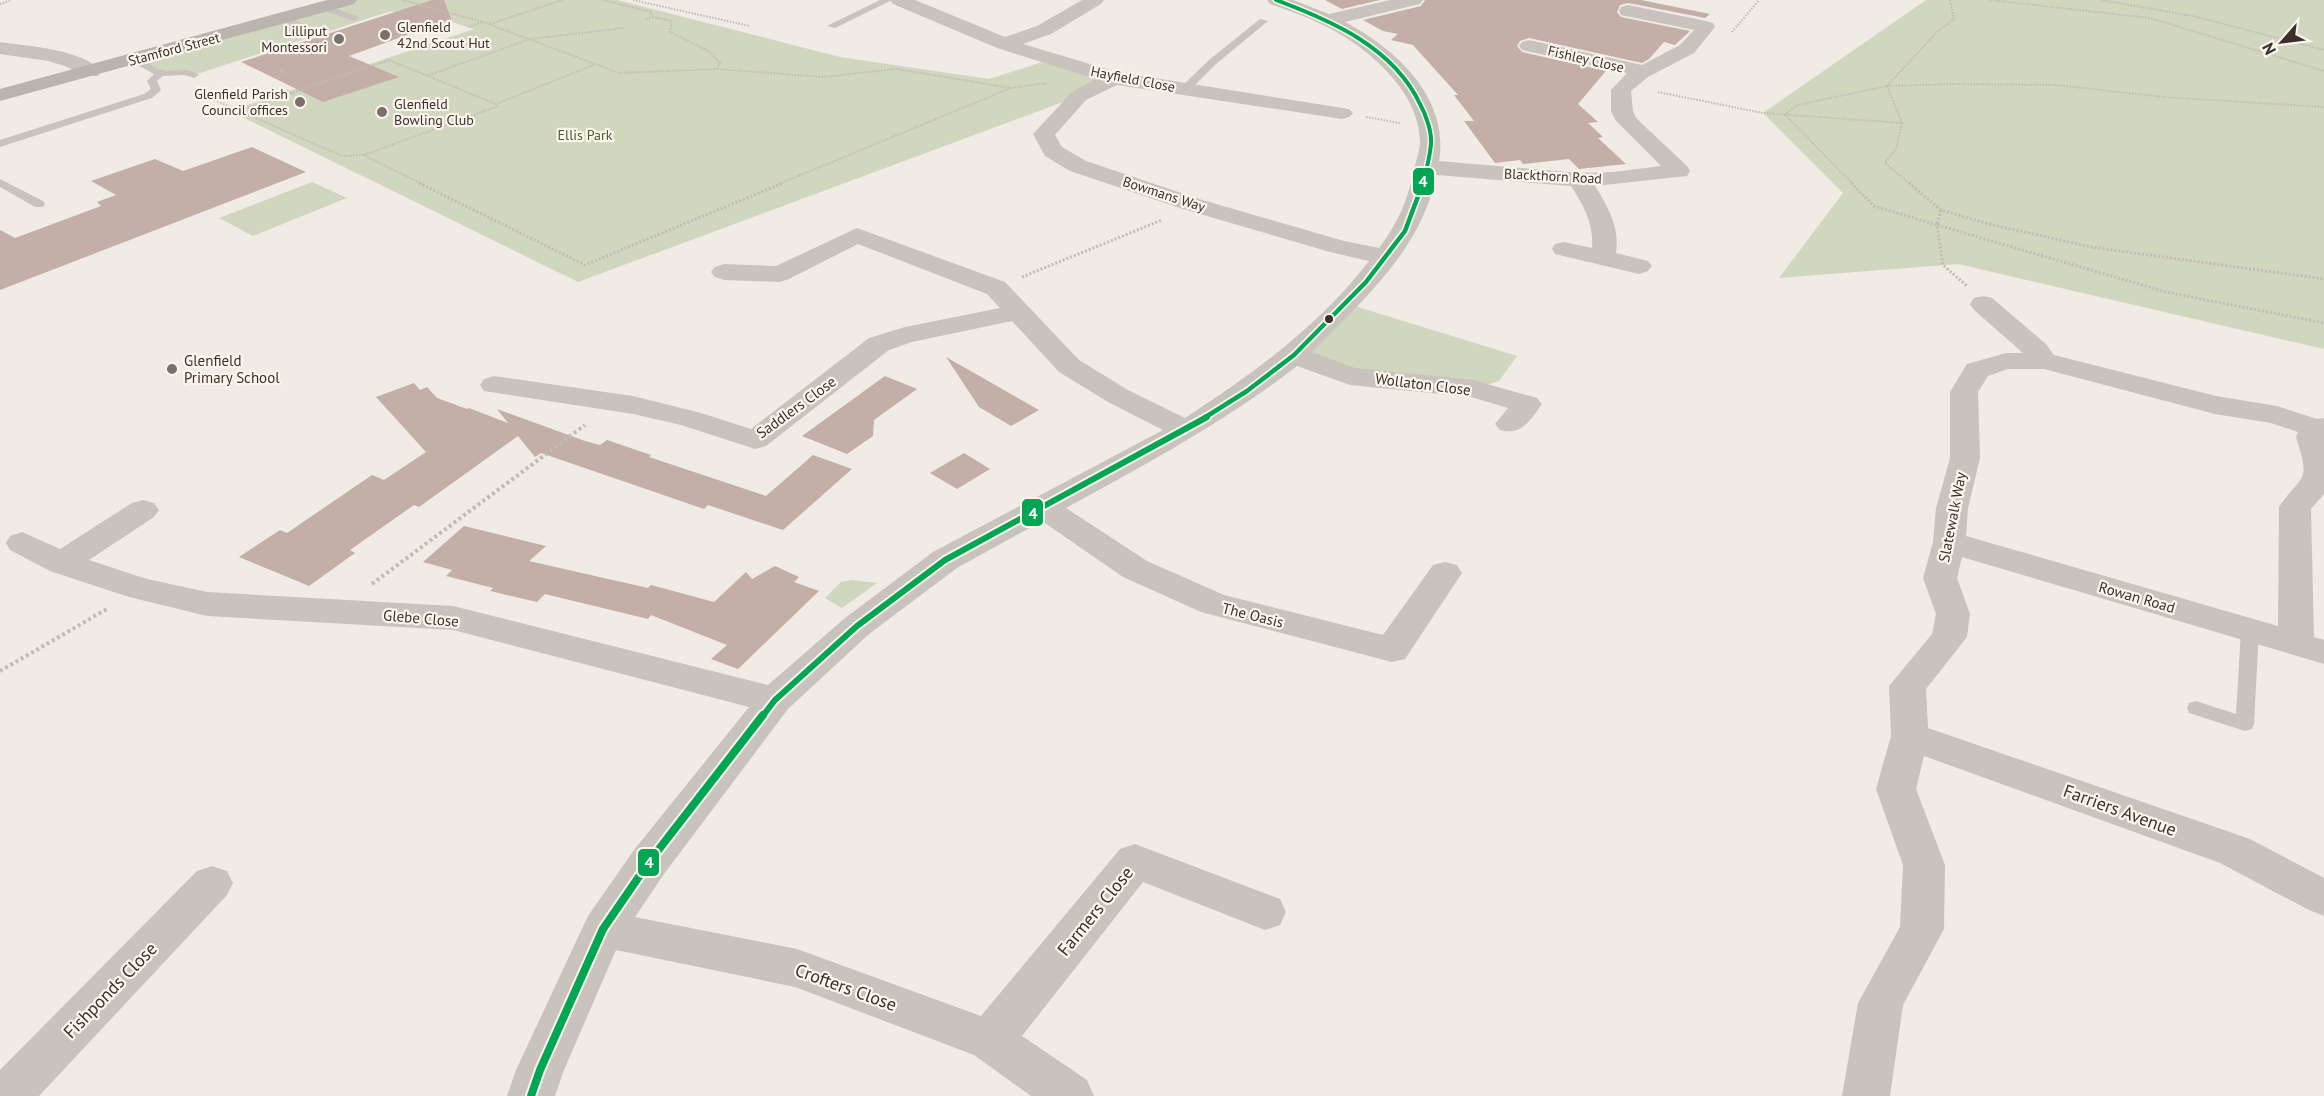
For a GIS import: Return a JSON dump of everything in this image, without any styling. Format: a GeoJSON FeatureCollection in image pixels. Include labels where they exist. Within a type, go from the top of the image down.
{"type":"FeatureCollection","features":[{"type":"Feature","properties":{"kind":"street","name":"Hayfield Close"},"geometry":{"type":"LineString","coordinates":[[899,0],[1004,44],[1114,78],[1341,113]]}},
{"type":"Feature","properties":{"kind":"street"},"geometry":{"type":"LineString","coordinates":[[1004,44],[1044,30],[1095,0]]}},
{"type":"Feature","properties":{"kind":"street"},"geometry":{"type":"LineString","coordinates":[[1328,20],[1414,0]]}},
{"type":"Feature","properties":{"kind":"street","name":"Stamford Street"},"geometry":{"type":"LineString","coordinates":[[0,95],[135,60],[322,7],[351,9]]}},
{"type":"Feature","properties":{"kind":"street"},"geometry":{"type":"LineString","coordinates":[[531,1096],[540,1070],[603,929],[649,862],[775,700],[857,626],[945,560],[1186,430],[1247,391],[1294,355],[1366,282],[1405,231],[1428,166],[1431,142],[1416,95],[1400,73],[1350,32],[1328,20],[1270,10]]}},
{"type":"Feature","properties":{"kind":"street"},"geometry":{"type":"LineString","coordinates":[[1628,11],[1732,32]]}},
{"type":"Feature","properties":{"kind":"street"},"geometry":{"type":"LineString","coordinates":[[1625,85],[1643,71],[1667,62],[1684,52],[1706,27]]}},
{"type":"Feature","properties":{"kind":"street","name":"Fishley Close"},"geometry":{"type":"LineString","coordinates":[[1529,46],[1643,71]]}},
{"type":"Feature","properties":{"kind":"street"},"geometry":{"type":"LineString","coordinates":[[0,48],[57,58],[85,66],[91,72]]}},
{"type":"Feature","properties":{"kind":"street","name":"Bowmans Way"},"geometry":{"type":"LineString","coordinates":[[1114,78],[1079,96],[1044,134],[1053,151],[1077,166],[1191,204],[1339,247],[1386,257]]}},
{"type":"Feature","properties":{"kind":"street","name":"Blackthorn Road"},"geometry":{"type":"LineString","coordinates":[[1428,166],[1579,180],[1614,179],[1687,170],[1627,121],[1620,100],[1621,90],[1625,85]]}},
{"type":"Feature","properties":{"kind":"street"},"geometry":{"type":"LineString","coordinates":[[1579,180],[1598,208],[1606,231],[1603,258]]}},
{"type":"Feature","properties":{"kind":"street"},"geometry":{"type":"LineString","coordinates":[[724,272],[780,274],[857,235],[996,288],[1069,366],[1118,396],[1186,430]]}},
{"type":"Feature","properties":{"kind":"street"},"geometry":{"type":"LineString","coordinates":[[1563,249],[1639,266]]}},
{"type":"Feature","properties":{"kind":"street"},"geometry":{"type":"LineString","coordinates":[[1983,304],[2036,350],[2044,361]]}},
{"type":"Feature","properties":{"kind":"street","name":"Saddlers Close"},"geometry":{"type":"LineString","coordinates":[[494,385],[633,405],[691,419],[755,440],[879,344],[905,334],[1017,312]]}},
{"type":"Feature","properties":{"kind":"street","name":"Wollaton Close"},"geometry":{"type":"LineString","coordinates":[[1294,355],[1350,376],[1473,389],[1527,404],[1510,424]]}},
{"type":"Feature","properties":{"kind":"street","name":"Slatewalk Way"},"geometry":{"type":"LineString","coordinates":[[1866,1096],[1881,1003],[1922,929],[1924,865],[1896,789],[1910,736],[1907,686],[1948,637],[1953,614],[1940,578],[1949,542],[1952,508],[1965,458],[1964,392],[1977,370],[2006,361],[2044,361],[2215,405],[2277,415],[2320,428]]}},
{"type":"Feature","properties":{"kind":"street"},"geometry":{"type":"LineString","coordinates":[[2310,647],[2295,507],[2320,485],[2323,467],[2311,438],[2320,428]]}},
{"type":"Feature","properties":{"kind":"street","name":"The Oasis"},"geometry":{"type":"LineString","coordinates":[[1044,508],[1135,570],[1212,604],[1392,650],[1445,573]]}},
{"type":"Feature","properties":{"kind":"street"},"geometry":{"type":"LineString","coordinates":[[62,563],[143,510]]}},
{"type":"Feature","properties":{"kind":"street","name":"Rowan Road"},"geometry":{"type":"LineString","coordinates":[[1949,542],[2310,647]]}},
{"type":"Feature","properties":{"kind":"street","name":"Glebe Close"},"geometry":{"type":"LineString","coordinates":[[21,543],[62,563],[141,588],[207,604],[453,618],[775,700]]}},
{"type":"Feature","properties":{"kind":"street","name":"Farriers Avenue"},"geometry":{"type":"LineString","coordinates":[[1910,736],[2235,851],[2324,898]]}},
{"type":"Feature","properties":{"kind":"street","name":"Farmers Close"},"geometry":{"type":"LineString","coordinates":[[990,1040],[1135,861],[1265,912]]}},
{"type":"Feature","properties":{"kind":"street","name":"Fishponds Close"},"geometry":{"type":"LineString","coordinates":[[7,1096],[212,883]]}},
{"type":"Feature","properties":{"kind":"street","name":"Crofters Close"},"geometry":{"type":"LineString","coordinates":[[603,929],[797,968],[990,1040],[1070,1096]]}},
{"type":"Feature","properties":{"kind":"lane"},"geometry":{"type":"LineString","coordinates":[[832,26],[886,0]]}},
{"type":"Feature","properties":{"kind":"lane"},"geometry":{"type":"LineString","coordinates":[[1185,89],[1202,69],[1224,54],[1270,10]]}},
{"type":"Feature","properties":{"kind":"lane"},"geometry":{"type":"LineString","coordinates":[[284,18],[310,30]]}},
{"type":"Feature","properties":{"kind":"lane"},"geometry":{"type":"LineString","coordinates":[[135,60],[160,73],[185,72],[194,75]]}},
{"type":"Feature","properties":{"kind":"lane"},"geometry":{"type":"LineString","coordinates":[[0,144],[148,96],[156,90],[152,81],[160,73]]}},
{"type":"Feature","properties":{"kind":"lane"},"geometry":{"type":"LineString","coordinates":[[0,182],[39,204]]}},
{"type":"Feature","properties":{"kind":"lane"},"geometry":{"type":"LineString","coordinates":[[2196,708],[2245,724],[2250,630]]}},
{"type":"Feature","properties":{"kind":"path"},"geometry":{"type":"LineString","coordinates":[[0,4],[11,0]]}},
{"type":"Feature","properties":{"kind":"path"},"geometry":{"type":"LineString","coordinates":[[363,155],[585,265],[1011,88],[897,69],[823,77],[717,69],[619,73],[483,22],[402,0]]}},
{"type":"Feature","properties":{"kind":"path"},"geometry":{"type":"LineString","coordinates":[[488,24],[563,0]]}},
{"type":"Feature","properties":{"kind":"path"},"geometry":{"type":"LineString","coordinates":[[603,0],[651,12],[653,17]]}},
{"type":"Feature","properties":{"kind":"path"},"geometry":{"type":"LineString","coordinates":[[633,0],[750,26]]}},
{"type":"Feature","properties":{"kind":"path"},"geometry":{"type":"LineString","coordinates":[[1732,32],[1759,0]]}},
{"type":"Feature","properties":{"kind":"path"},"geometry":{"type":"LineString","coordinates":[[1887,86],[1938,32],[1954,19],[1950,0]]}},
{"type":"Feature","properties":{"kind":"path"},"geometry":{"type":"LineString","coordinates":[[1990,0],[2150,18],[2324,71]]}},
{"type":"Feature","properties":{"kind":"path"},"geometry":{"type":"LineString","coordinates":[[2101,0],[2193,16],[2324,50]]}},
{"type":"Feature","properties":{"kind":"path"},"geometry":{"type":"LineString","coordinates":[[646,19],[653,17],[672,21],[670,32],[675,37],[713,52],[720,63],[717,69]]}},
{"type":"Feature","properties":{"kind":"path"},"geometry":{"type":"LineString","coordinates":[[469,27],[483,22]]}},
{"type":"Feature","properties":{"kind":"path"},"geometry":{"type":"LineString","coordinates":[[429,76],[530,39],[624,28]]}},
{"type":"Feature","properties":{"kind":"path"},"geometry":{"type":"LineString","coordinates":[[238,111],[294,94],[389,60],[496,104],[597,64]]}},
{"type":"Feature","properties":{"kind":"path"},"geometry":{"type":"LineString","coordinates":[[277,69],[291,75]]}},
{"type":"Feature","properties":{"kind":"path"},"geometry":{"type":"LineString","coordinates":[[160,73],[238,111],[342,156],[363,155],[498,106],[496,104]]}},
{"type":"Feature","properties":{"kind":"path"},"geometry":{"type":"LineString","coordinates":[[1625,85],[1743,110],[1902,123]]}},
{"type":"Feature","properties":{"kind":"path"},"geometry":{"type":"LineString","coordinates":[[1785,115],[1797,105],[1887,86],[2056,85],[2163,97],[2324,107]]}},
{"type":"Feature","properties":{"kind":"path"},"geometry":{"type":"LineString","coordinates":[[1887,86],[1902,123],[1896,149],[1885,163],[1941,210],[2091,247],[2324,279]]}},
{"type":"Feature","properties":{"kind":"path"},"geometry":{"type":"LineString","coordinates":[[287,90],[294,94]]}},
{"type":"Feature","properties":{"kind":"path"},"geometry":{"type":"LineString","coordinates":[[1341,113],[1428,128]]}},
{"type":"Feature","properties":{"kind":"path"},"geometry":{"type":"LineString","coordinates":[[1785,115],[1874,206],[2166,292],[2324,323]]}},
{"type":"Feature","properties":{"kind":"path"},"geometry":{"type":"LineString","coordinates":[[996,288],[1182,212],[1191,204]]}},
{"type":"Feature","properties":{"kind":"path"},"geometry":{"type":"LineString","coordinates":[[1941,210],[1937,225],[1943,265],[1982,299],[1983,304]]}},
{"type":"Feature","properties":{"kind":"path"},"geometry":{"type":"LineString","coordinates":[[336,612],[601,413],[633,405]]}},
{"type":"Feature","properties":{"kind":"path"},"geometry":{"type":"LineString","coordinates":[[0,671],[141,588]]}},
{"type":"Feature","properties":{"kind":"green space","name":"Ellis Park"},"geometry":{"type":"Polygon","coordinates":[[[348,0],[617,0],[840,57],[989,79],[1052,59],[1114,78],[1079,96],[578,282],[230,111],[474,29],[452,22],[440,26],[391,11],[194,75],[160,73],[135,60],[348,0]]]}},
{"type":"Feature","properties":{"kind":"green space"},"geometry":{"type":"Polygon","coordinates":[[[1926,0],[2324,0],[2324,349],[1958,264],[1779,278],[1843,193],[1763,113],[1926,0]]]}},
{"type":"Feature","properties":{"kind":"green space"},"geometry":{"type":"Polygon","coordinates":[[[312,182],[347,198],[253,236],[219,218],[312,182]]]}},
{"type":"Feature","properties":{"kind":"green space"},"geometry":{"type":"Polygon","coordinates":[[[1345,303],[1517,356],[1499,381],[1473,389],[1344,373],[1294,355],[1345,303]]]}},
{"type":"Feature","properties":{"kind":"green space"},"geometry":{"type":"Polygon","coordinates":[[[852,580],[877,583],[842,608],[825,598],[841,582],[852,580]]]}},
{"type":"Feature","properties":{"kind":"building"},"geometry":{"type":"Polygon","coordinates":[[[432,0],[444,0],[451,19],[349,56],[399,77],[323,102],[241,62],[432,0]]]}},
{"type":"Feature","properties":{"kind":"building"},"geometry":{"type":"Polygon","coordinates":[[[1325,0],[1380,0],[1342,9],[1325,0]]]}},
{"type":"Feature","properties":{"kind":"building"},"geometry":{"type":"Polygon","coordinates":[[[1425,0],[1641,0],[1710,14],[1705,18],[1628,3],[1620,5],[1617,12],[1621,17],[1690,31],[1675,45],[1664,42],[1649,59],[1642,63],[1529,38],[1520,41],[1517,46],[1522,52],[1606,71],[1578,104],[1598,122],[1588,123],[1603,137],[1598,138],[1626,164],[1579,169],[1569,159],[1523,164],[1520,160],[1495,163],[1464,121],[1474,121],[1454,95],[1458,95],[1413,45],[1391,40],[1398,34],[1383,31],[1363,20],[1421,6],[1425,0]]]}},
{"type":"Feature","properties":{"kind":"building"},"geometry":{"type":"Polygon","coordinates":[[[252,147],[306,172],[0,290],[0,230],[15,238],[101,206],[97,202],[116,195],[91,181],[155,159],[183,171],[252,147]]]}},
{"type":"Feature","properties":{"kind":"building"},"geometry":{"type":"Polygon","coordinates":[[[946,357],[1039,410],[1011,426],[979,407],[946,357]]]}},
{"type":"Feature","properties":{"kind":"building"},"geometry":{"type":"Polygon","coordinates":[[[885,376],[917,389],[874,420],[873,436],[847,454],[802,436],[885,376]]]}},
{"type":"Feature","properties":{"kind":"building"},"geometry":{"type":"Polygon","coordinates":[[[414,383],[420,390],[427,387],[437,398],[508,423],[497,409],[585,441],[600,445],[607,440],[651,455],[649,457],[766,496],[813,455],[852,469],[783,530],[708,505],[704,509],[541,453],[535,457],[518,436],[419,507],[414,505],[350,550],[355,553],[309,586],[239,557],[280,530],[287,533],[372,475],[384,480],[426,452],[376,397],[414,383]]]}},
{"type":"Feature","properties":{"kind":"building"},"geometry":{"type":"Polygon","coordinates":[[[964,453],[990,469],[957,489],[930,473],[964,453]]]}},
{"type":"Feature","properties":{"kind":"building"},"geometry":{"type":"Polygon","coordinates":[[[464,526],[546,546],[529,561],[648,588],[651,585],[714,602],[746,572],[752,579],[775,566],[799,577],[794,582],[819,591],[738,669],[711,659],[727,645],[651,615],[648,619],[545,594],[537,602],[490,591],[493,588],[446,576],[452,570],[423,562],[464,526]]]}},
{"type":"Feature","properties":{"kind":"transit line","name":"4"},"geometry":{"type":"LineString","coordinates":[[531,1096],[540,1070],[603,929],[649,862],[775,700],[857,626],[945,560],[1186,430],[1247,391],[1294,355],[1366,282],[1405,231],[1423,184],[1431,142],[1425,114],[1416,95],[1407,80],[1394,66],[1350,32],[1328,20],[1276,0]]}},
{"type":"Feature","properties":{"kind":"place","name":"Glenfield 42nd Scout Hut"},"geometry":{"type":"Point","coordinates":[385,35]}},
{"type":"Feature","properties":{"kind":"place","name":"Lilliput Montessori"},"geometry":{"type":"Point","coordinates":[339,39]}},
{"type":"Feature","properties":{"kind":"place","name":"Glenfield Parish Council offices"},"geometry":{"type":"Point","coordinates":[300,102]}},
{"type":"Feature","properties":{"kind":"place","name":"Glenfield Bowling Club"},"geometry":{"type":"Point","coordinates":[382,112]}},
{"type":"Feature","properties":{"kind":"place","name":"Glenfield Primary School"},"geometry":{"type":"Point","coordinates":[172,369]}}]}
